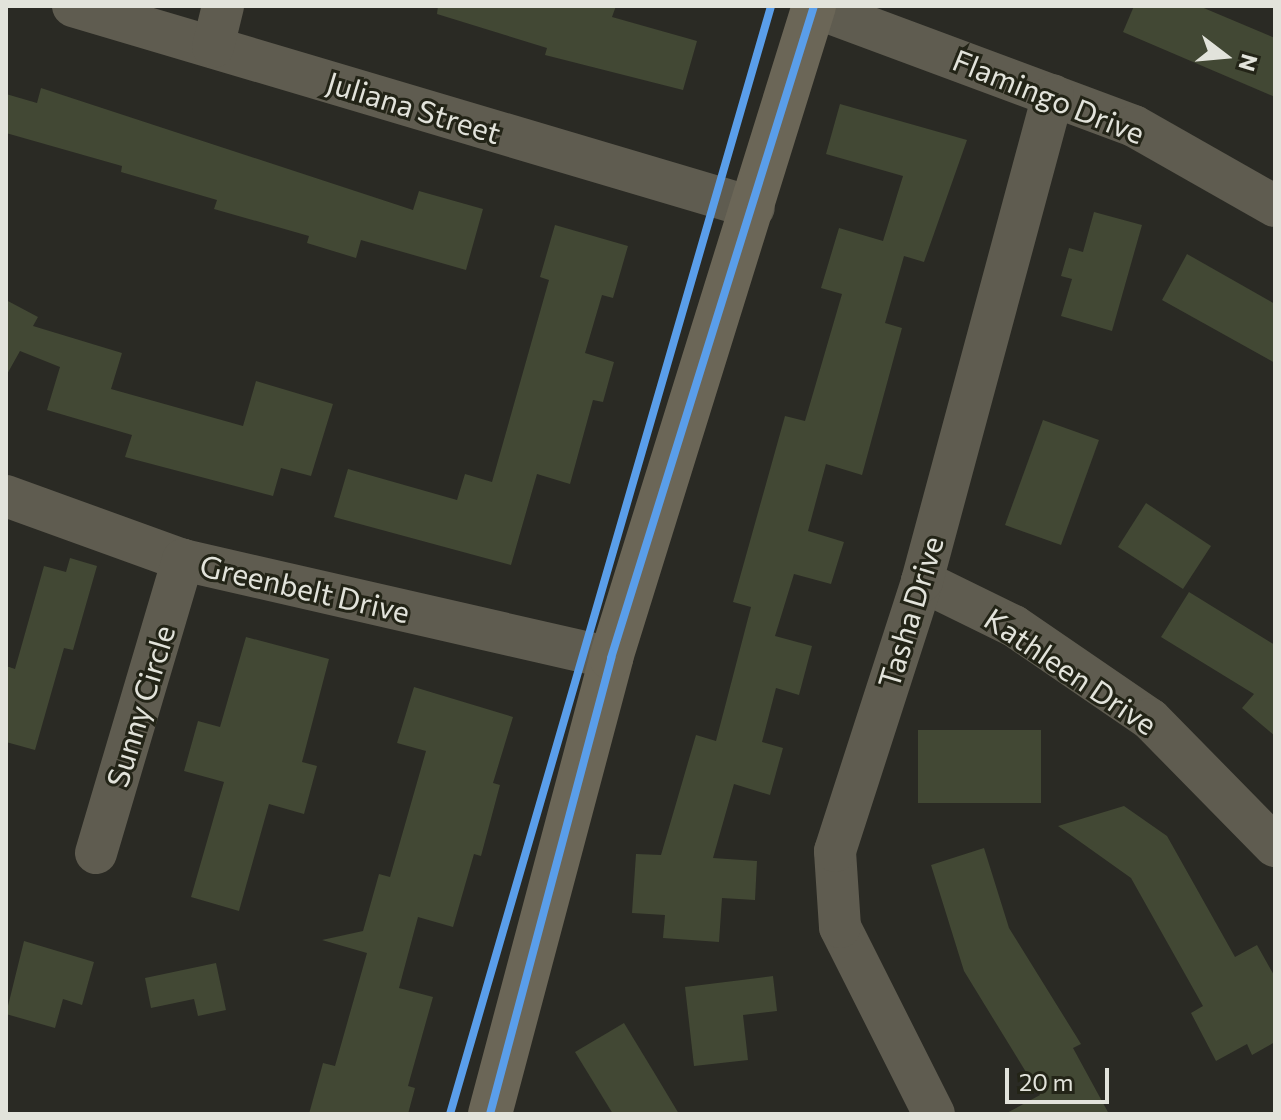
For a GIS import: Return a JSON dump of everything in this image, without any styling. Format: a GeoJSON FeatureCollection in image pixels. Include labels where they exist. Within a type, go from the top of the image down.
{"type":"FeatureCollection","features":[{"type":"Feature","properties":{"kind":"street","name":"Juliana Street"},"geometry":{"type":"LineString","coordinates":[[73,6],[754,208]]}},
{"type":"Feature","properties":{"kind":"street"},"geometry":{"type":"LineString","coordinates":[[213,47],[223,6]]}},
{"type":"Feature","properties":{"kind":"street"},"geometry":{"type":"LineString","coordinates":[[490,1114],[611,658],[754,208],[814,6]]}},
{"type":"Feature","properties":{"kind":"street","name":"Flamingo Drive"},"geometry":{"type":"LineString","coordinates":[[814,6],[1134,126],[1275,206]]}},
{"type":"Feature","properties":{"kind":"street","name":"Tasha Drive"},"geometry":{"type":"LineString","coordinates":[[934,1114],[840,927],[835,851],[922,581],[1053,95]]}},
{"type":"Feature","properties":{"kind":"street","name":"Greenbelt Drive"},"geometry":{"type":"LineString","coordinates":[[6,496],[183,560],[611,658]]}},
{"type":"Feature","properties":{"kind":"street","name":"Sunny Circle"},"geometry":{"type":"LineString","coordinates":[[96,853],[183,560]]}},
{"type":"Feature","properties":{"kind":"street","name":"Kathleen Drive"},"geometry":{"type":"LineString","coordinates":[[922,581],[1014,626],[1150,719],[1275,846]]}},
{"type":"Feature","properties":{"kind":"building"},"geometry":{"type":"Polygon","coordinates":[[[438,6],[616,6],[612,17],[697,41],[683,90],[545,55],[547,48],[437,14],[438,6]]]}},
{"type":"Feature","properties":{"kind":"building"},"geometry":{"type":"Polygon","coordinates":[[[1134,6],[1199,6],[1275,38],[1275,97],[1123,32],[1134,6]]]}},
{"type":"Feature","properties":{"kind":"building"},"geometry":{"type":"Polygon","coordinates":[[[41,88],[413,210],[419,191],[483,209],[466,270],[361,240],[356,258],[307,243],[309,236],[214,209],[217,200],[121,172],[122,166],[6,133],[6,94],[37,103],[41,88]]]}},
{"type":"Feature","properties":{"kind":"building"},"geometry":{"type":"Polygon","coordinates":[[[840,104],[967,140],[924,262],[904,256],[885,323],[902,328],[862,475],[826,464],[808,531],[844,542],[831,584],[794,574],[775,636],[812,646],[799,695],[776,688],[762,742],[783,748],[770,795],[734,784],[713,858],[757,861],[755,900],[722,898],[719,942],[663,938],[665,915],[632,913],[636,854],[661,855],[696,735],[716,741],[751,607],[733,602],[785,416],[805,421],[842,294],[821,288],[839,228],[883,241],[903,176],[826,154],[840,104]]]}},
{"type":"Feature","properties":{"kind":"building"},"geometry":{"type":"Polygon","coordinates":[[[1094,212],[1142,225],[1112,331],[1061,316],[1072,279],[1061,276],[1069,248],[1083,252],[1094,212]]]}},
{"type":"Feature","properties":{"kind":"building"},"geometry":{"type":"Polygon","coordinates":[[[555,225],[628,246],[613,298],[602,295],[585,353],[614,362],[603,402],[593,400],[570,484],[537,474],[511,565],[334,517],[348,469],[457,500],[465,474],[492,482],[549,280],[540,277],[555,225]]]}},
{"type":"Feature","properties":{"kind":"building"},"geometry":{"type":"Polygon","coordinates":[[[1187,254],[1275,304],[1275,363],[1162,300],[1187,254]]]}},
{"type":"Feature","properties":{"kind":"building"},"geometry":{"type":"Polygon","coordinates":[[[6,300],[38,317],[33,326],[122,353],[111,389],[243,426],[256,381],[333,404],[311,476],[281,468],[273,496],[125,457],[132,435],[47,410],[60,367],[20,351],[6,376],[6,300]]]}},
{"type":"Feature","properties":{"kind":"building"},"geometry":{"type":"Polygon","coordinates":[[[1043,420],[1099,440],[1061,545],[1005,525],[1043,420]]]}},
{"type":"Feature","properties":{"kind":"building"},"geometry":{"type":"Polygon","coordinates":[[[1146,503],[1211,546],[1183,589],[1118,547],[1146,503]]]}},
{"type":"Feature","properties":{"kind":"building"},"geometry":{"type":"Polygon","coordinates":[[[70,558],[97,566],[73,650],[64,648],[35,750],[6,742],[6,666],[15,669],[44,566],[66,572],[70,558]]]}},
{"type":"Feature","properties":{"kind":"building"},"geometry":{"type":"Polygon","coordinates":[[[1189,592],[1275,645],[1275,736],[1242,708],[1254,694],[1161,637],[1189,592]]]}},
{"type":"Feature","properties":{"kind":"building"},"geometry":{"type":"Polygon","coordinates":[[[246,637],[329,659],[302,762],[317,766],[304,814],[269,804],[239,911],[191,897],[224,782],[184,771],[198,721],[220,727],[246,637]]]}},
{"type":"Feature","properties":{"kind":"building"},"geometry":{"type":"Polygon","coordinates":[[[414,687],[513,717],[493,783],[500,785],[481,856],[474,854],[453,927],[418,917],[399,988],[433,997],[408,1086],[415,1088],[408,1114],[309,1114],[323,1063],[335,1066],[367,953],[322,940],[363,931],[379,874],[390,877],[426,751],[397,743],[414,687]]]}},
{"type":"Feature","properties":{"kind":"building"},"geometry":{"type":"Polygon","coordinates":[[[918,730],[1041,730],[1041,803],[918,803],[918,730]]]}},
{"type":"Feature","properties":{"kind":"building"},"geometry":{"type":"Polygon","coordinates":[[[1124,806],[1167,836],[1235,957],[1257,945],[1275,977],[1275,1042],[1252,1055],[1247,1044],[1216,1061],[1191,1013],[1203,1006],[1131,878],[1058,826],[1124,806]]]}},
{"type":"Feature","properties":{"kind":"building"},"geometry":{"type":"Polygon","coordinates":[[[984,848],[1009,928],[1081,1044],[1073,1048],[1109,1114],[1005,1114],[1040,1095],[964,971],[931,865],[984,848]]]}},
{"type":"Feature","properties":{"kind":"building"},"geometry":{"type":"Polygon","coordinates":[[[24,941],[94,962],[82,1005],[63,999],[55,1028],[6,1014],[24,941]]]}},
{"type":"Feature","properties":{"kind":"building"},"geometry":{"type":"Polygon","coordinates":[[[216,963],[226,1010],[198,1016],[194,999],[151,1008],[145,978],[216,963]]]}},
{"type":"Feature","properties":{"kind":"building"},"geometry":{"type":"Polygon","coordinates":[[[773,976],[777,1011],[743,1015],[748,1060],[694,1066],[685,987],[773,976]]]}},
{"type":"Feature","properties":{"kind":"building"},"geometry":{"type":"Polygon","coordinates":[[[624,1023],[679,1114],[613,1114],[575,1052],[624,1023]]]}},
{"type":"Feature","properties":{"kind":"cycle path"},"geometry":{"type":"LineString","coordinates":[[450,1114],[771,6]]}},
{"type":"Feature","properties":{"kind":"cycle path"},"geometry":{"type":"LineString","coordinates":[[490,1114],[611,658],[814,6]]}}]}
